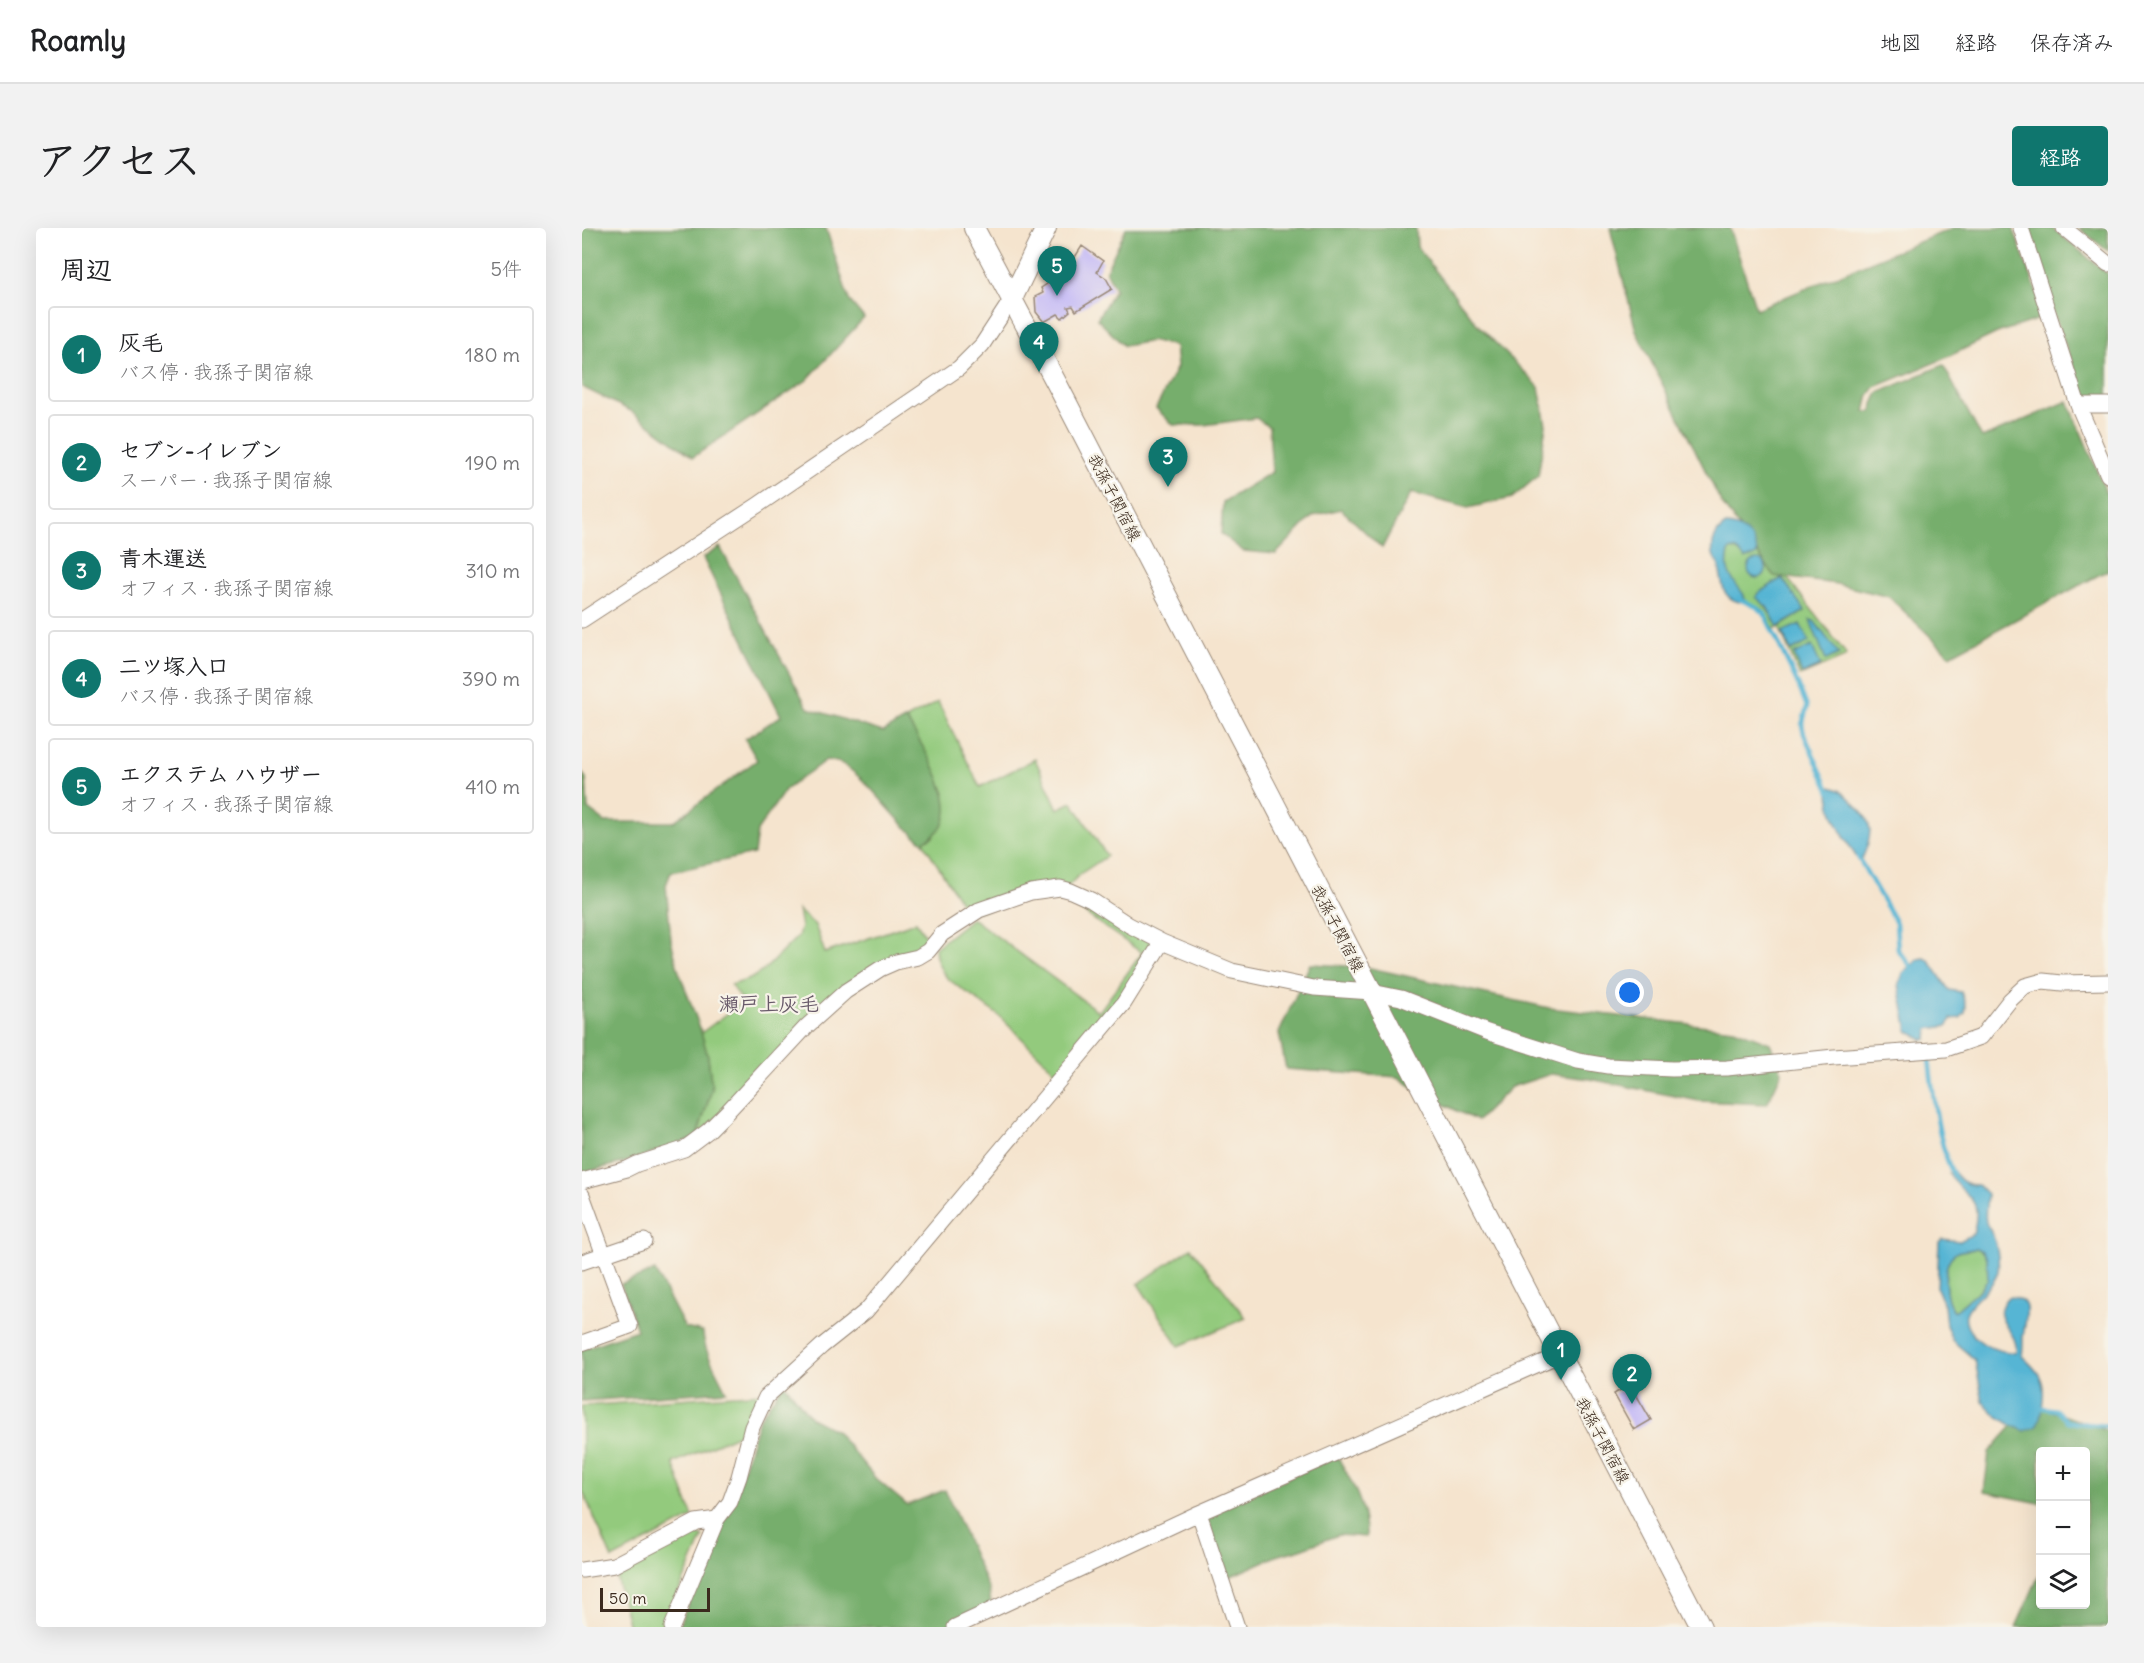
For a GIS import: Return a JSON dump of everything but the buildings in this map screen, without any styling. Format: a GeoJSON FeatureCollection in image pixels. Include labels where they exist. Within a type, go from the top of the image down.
{"type":"FeatureCollection","features":[{"type":"Feature","properties":{"kind":"main road","name":"我孫子関宿線"},"geometry":{"type":"LineString","coordinates":[[974,228],[1701,1627]]}},
{"type":"Feature","properties":{"kind":"main road"},"geometry":{"type":"LineString","coordinates":[[1012,299],[1046,228]]}},
{"type":"Feature","properties":{"kind":"street"},"geometry":{"type":"LineString","coordinates":[[2021,228],[2078,405],[2108,475]]}},
{"type":"Feature","properties":{"kind":"street"},"geometry":{"type":"LineString","coordinates":[[2064,228],[2108,264]]}},
{"type":"Feature","properties":{"kind":"street"},"geometry":{"type":"LineString","coordinates":[[582,620],[749,512],[959,368],[982,345],[1012,299]]}},
{"type":"Feature","properties":{"kind":"street"},"geometry":{"type":"LineString","coordinates":[[2078,405],[2108,405]]}},
{"type":"Feature","properties":{"kind":"street"},"geometry":{"type":"LineString","coordinates":[[582,1181],[627,1169],[684,1149],[708,1131],[806,1026],[846,991],[880,969],[896,962],[918,957],[928,951],[942,933],[979,910],[1031,892],[1060,888],[1090,900],[1129,925],[1162,942],[1232,971],[1261,979],[1314,988],[1372,992],[1401,998],[1486,1032],[1578,1061],[1608,1066],[1672,1069],[1727,1068],[1946,1049],[1980,1036],[2025,986],[2043,981],[2108,982]]}},
{"type":"Feature","properties":{"kind":"street"},"geometry":{"type":"LineString","coordinates":[[672,1627],[717,1519],[730,1502],[740,1477],[752,1427],[766,1397],[822,1346],[866,1311],[1124,1003],[1162,942]]}},
{"type":"Feature","properties":{"kind":"street"},"geometry":{"type":"LineString","coordinates":[[582,1195],[602,1255],[630,1326],[582,1343]]}},
{"type":"Feature","properties":{"kind":"street"},"geometry":{"type":"LineString","coordinates":[[582,1262],[644,1240]]}},
{"type":"Feature","properties":{"kind":"street"},"geometry":{"type":"LineString","coordinates":[[955,1627],[1199,1514],[1559,1355]]}},
{"type":"Feature","properties":{"kind":"street"},"geometry":{"type":"LineString","coordinates":[[1199,1514],[1237,1627]]}},
{"type":"Feature","properties":{"kind":"street"},"geometry":{"type":"LineString","coordinates":[[582,1570],[614,1565],[696,1522],[717,1519]]}},
{"type":"Feature","properties":{"kind":"green space"},"geometry":{"type":"Polygon","coordinates":[[[582,228],[826,228],[849,300],[864,318],[807,380],[693,457],[631,411],[582,387],[582,228]]]}},
{"type":"Feature","properties":{"kind":"green space"},"geometry":{"type":"Polygon","coordinates":[[[1126,228],[1416,228],[1417,247],[1477,324],[1539,387],[1546,425],[1538,476],[1512,498],[1468,508],[1411,493],[1382,548],[1341,509],[1313,516],[1276,554],[1243,551],[1221,534],[1223,502],[1272,472],[1269,427],[1256,418],[1204,425],[1173,425],[1156,408],[1177,367],[1175,346],[1153,341],[1124,346],[1097,319],[1115,289],[1106,271],[1126,228]]]}},
{"type":"Feature","properties":{"kind":"green space"},"geometry":{"type":"Polygon","coordinates":[[[1610,228],[1730,228],[1756,309],[1953,228],[2013,228],[2044,311],[2042,318],[1997,333],[1941,360],[1875,387],[1869,395],[1865,412],[1872,412],[1878,393],[1943,365],[1982,438],[2068,401],[2108,497],[2108,570],[1950,655],[1889,597],[1837,584],[1774,576],[1721,502],[1636,331],[1610,228]]]}},
{"type":"Feature","properties":{"kind":"green space"},"geometry":{"type":"Polygon","coordinates":[[[2021,228],[2052,228],[2108,274],[2108,401],[2093,400],[2083,391],[2021,228]]]}},
{"type":"Feature","properties":{"kind":"green space"},"geometry":{"type":"Polygon","coordinates":[[[2079,228],[2108,228],[2108,251],[2079,228]]]}},
{"type":"Feature","properties":{"kind":"green space"},"geometry":{"type":"Polygon","coordinates":[[[720,547],[808,708],[883,732],[906,719],[936,772],[946,802],[946,815],[937,832],[923,842],[902,824],[855,773],[842,764],[826,760],[785,790],[757,831],[754,854],[671,872],[666,885],[671,940],[678,969],[708,1057],[712,1089],[697,1136],[693,1139],[626,1162],[582,1173],[582,773],[586,778],[588,809],[605,822],[673,822],[757,760],[745,739],[781,716],[703,558],[720,547]]]}},
{"type":"Feature","properties":{"kind":"green space"},"geometry":{"type":"Polygon","coordinates":[[[1732,549],[1739,552],[1757,550],[1782,571],[1846,654],[1845,657],[1800,676],[1779,627],[1774,629],[1763,609],[1745,601],[1731,579],[1727,568],[1729,551],[1732,549]],[[1782,578],[1757,594],[1779,627],[1805,611],[1782,578]]]}},
{"type":"Feature","properties":{"kind":"green space"},"geometry":{"type":"Polygon","coordinates":[[[938,702],[980,787],[1035,759],[1058,809],[1072,802],[1107,856],[1080,874],[1067,887],[968,914],[923,842],[934,836],[945,793],[906,719],[938,702]]]}},
{"type":"Feature","properties":{"kind":"green space"},"geometry":{"type":"Polygon","coordinates":[[[1063,892],[1156,943],[1122,999],[1057,1073],[998,1015],[948,979],[938,965],[935,948],[972,918],[1099,1012],[1142,953],[1056,893],[1063,892]]]}},
{"type":"Feature","properties":{"kind":"green space"},"geometry":{"type":"Polygon","coordinates":[[[798,910],[815,925],[825,953],[916,922],[929,941],[924,949],[869,972],[697,1136],[712,1089],[708,1057],[701,1033],[743,1002],[731,985],[750,979],[763,971],[798,936],[801,927],[798,910]]]}},
{"type":"Feature","properties":{"kind":"green space"},"geometry":{"type":"Polygon","coordinates":[[[1310,964],[1366,967],[1549,1008],[1734,1029],[1770,1043],[1782,1072],[1767,1104],[1699,1101],[1590,1079],[1551,1074],[1511,1087],[1477,1121],[1420,1092],[1398,1077],[1286,1069],[1279,1033],[1310,964]]]}},
{"type":"Feature","properties":{"kind":"green space"},"geometry":{"type":"Polygon","coordinates":[[[1191,1248],[1246,1318],[1179,1346],[1138,1284],[1191,1248]]]}},
{"type":"Feature","properties":{"kind":"green space"},"geometry":{"type":"Polygon","coordinates":[[[1976,1248],[1982,1251],[1987,1259],[1988,1279],[1982,1288],[1954,1312],[1946,1291],[1947,1266],[1956,1252],[1976,1248]]]}},
{"type":"Feature","properties":{"kind":"green space"},"geometry":{"type":"Polygon","coordinates":[[[655,1271],[685,1328],[703,1332],[708,1355],[726,1391],[582,1401],[582,1349],[637,1330],[621,1284],[655,1271]]]}},
{"type":"Feature","properties":{"kind":"green space"},"geometry":{"type":"Polygon","coordinates":[[[784,1383],[811,1418],[836,1431],[876,1479],[907,1505],[945,1490],[989,1590],[991,1603],[980,1613],[945,1627],[678,1627],[733,1501],[759,1419],[784,1383]]]}},
{"type":"Feature","properties":{"kind":"green space"},"geometry":{"type":"Polygon","coordinates":[[[762,1393],[748,1430],[673,1463],[693,1517],[612,1559],[582,1489],[582,1406],[762,1393]]]}},
{"type":"Feature","properties":{"kind":"green space"},"geometry":{"type":"Polygon","coordinates":[[[2032,1404],[2108,1431],[2108,1627],[2016,1627],[2036,1582],[2036,1609],[2090,1609],[2090,1447],[2036,1447],[2036,1502],[1984,1492],[1989,1452],[2032,1404]]]}},
{"type":"Feature","properties":{"kind":"green space"},"geometry":{"type":"Polygon","coordinates":[[[1337,1456],[1361,1505],[1366,1537],[1338,1535],[1276,1556],[1225,1579],[1206,1514],[1337,1456]]]}},
{"type":"Feature","properties":{"kind":"green space"},"geometry":{"type":"Polygon","coordinates":[[[694,1531],[703,1537],[663,1627],[629,1627],[615,1572],[694,1531]]]}},
{"type":"Feature","properties":{"kind":"water"},"geometry":{"type":"Polygon","coordinates":[[[1726,525],[1743,530],[1755,543],[1757,555],[1745,559],[1737,550],[1729,551],[1728,571],[1744,595],[1739,602],[1725,593],[1713,554],[1715,537],[1726,525]]]}},
{"type":"Feature","properties":{"kind":"water"},"geometry":{"type":"Polygon","coordinates":[[[1757,560],[1763,563],[1766,569],[1763,575],[1757,578],[1751,575],[1748,569],[1751,563],[1757,560]]]}},
{"type":"Feature","properties":{"kind":"water"},"geometry":{"type":"Polygon","coordinates":[[[1782,578],[1805,611],[1778,627],[1767,607],[1756,597],[1782,578]]]}},
{"type":"Feature","properties":{"kind":"water"},"geometry":{"type":"Polygon","coordinates":[[[1810,620],[1814,621],[1839,654],[1826,660],[1810,620]]]}},
{"type":"Feature","properties":{"kind":"water"},"geometry":{"type":"Polygon","coordinates":[[[1800,624],[1809,642],[1791,651],[1782,632],[1800,624]]]}},
{"type":"Feature","properties":{"kind":"water"},"geometry":{"type":"Polygon","coordinates":[[[1812,646],[1821,666],[1802,674],[1794,654],[1812,646]]]}},
{"type":"Feature","properties":{"kind":"water"},"geometry":{"type":"Polygon","coordinates":[[[1829,787],[1845,794],[1865,816],[1870,836],[1861,861],[1848,844],[1834,817],[1829,787]]]}},
{"type":"Feature","properties":{"kind":"water"},"geometry":{"type":"Polygon","coordinates":[[[1919,959],[1929,960],[1949,990],[1961,992],[1966,1006],[1965,1013],[1960,1018],[1951,1019],[1948,1026],[1928,1029],[1927,1039],[1923,1040],[1908,1031],[1899,985],[1903,973],[1919,959]]]}},
{"type":"Feature","properties":{"kind":"water"},"geometry":{"type":"Polygon","coordinates":[[[1953,1171],[1964,1182],[1978,1185],[1987,1194],[1986,1223],[1994,1239],[1998,1255],[1998,1271],[1988,1288],[1968,1309],[1967,1326],[1974,1336],[1988,1346],[2016,1353],[2013,1337],[2002,1318],[2002,1305],[2008,1297],[2016,1298],[2025,1305],[2022,1356],[2040,1376],[2043,1404],[2036,1427],[2025,1431],[1997,1416],[1983,1402],[1975,1360],[1952,1340],[1946,1325],[1944,1305],[1937,1288],[1939,1242],[1942,1239],[1960,1241],[1973,1234],[1976,1221],[1974,1204],[1949,1173],[1953,1171]],[[1976,1248],[1959,1251],[1950,1259],[1945,1283],[1948,1299],[1954,1312],[1982,1288],[1988,1279],[1987,1259],[1982,1251],[1976,1248]]]}},
{"type":"Feature","properties":{"kind":"waterway"},"geometry":{"type":"LineString","coordinates":[[1741,600],[1764,613],[1797,682],[1807,707],[1802,725],[1804,734],[1830,792]]}},
{"type":"Feature","properties":{"kind":"waterway"},"geometry":{"type":"LineString","coordinates":[[1858,857],[1896,923],[1898,950],[1911,966],[1912,972]]}},
{"type":"Feature","properties":{"kind":"waterway"},"geometry":{"type":"LineString","coordinates":[[1929,1059],[1940,1134],[1954,1176]]}},
{"type":"Feature","properties":{"kind":"waterway"},"geometry":{"type":"LineString","coordinates":[[2036,1407],[2056,1410],[2067,1421],[2108,1426]]}},
{"type":"Feature","properties":{"kind":"place","name":"エクステム ハウザー"},"geometry":{"type":"Point","coordinates":[1057,296]}},
{"type":"Feature","properties":{"kind":"place","name":"二ツ塚入口"},"geometry":{"type":"Point","coordinates":[1039,372]}},
{"type":"Feature","properties":{"kind":"place","name":"青木運送"},"geometry":{"type":"Point","coordinates":[1168,487]}},
{"type":"Feature","properties":{"kind":"place","name":"灰毛"},"geometry":{"type":"Point","coordinates":[1561,1380]}},
{"type":"Feature","properties":{"kind":"place","name":"セブン-イレブン"},"geometry":{"type":"Point","coordinates":[1632,1404]}},
{"type":"Feature","properties":{"kind":"district","name":"瀬戸上灰毛"},"geometry":{"type":"Point","coordinates":[769,1003]}}]}
